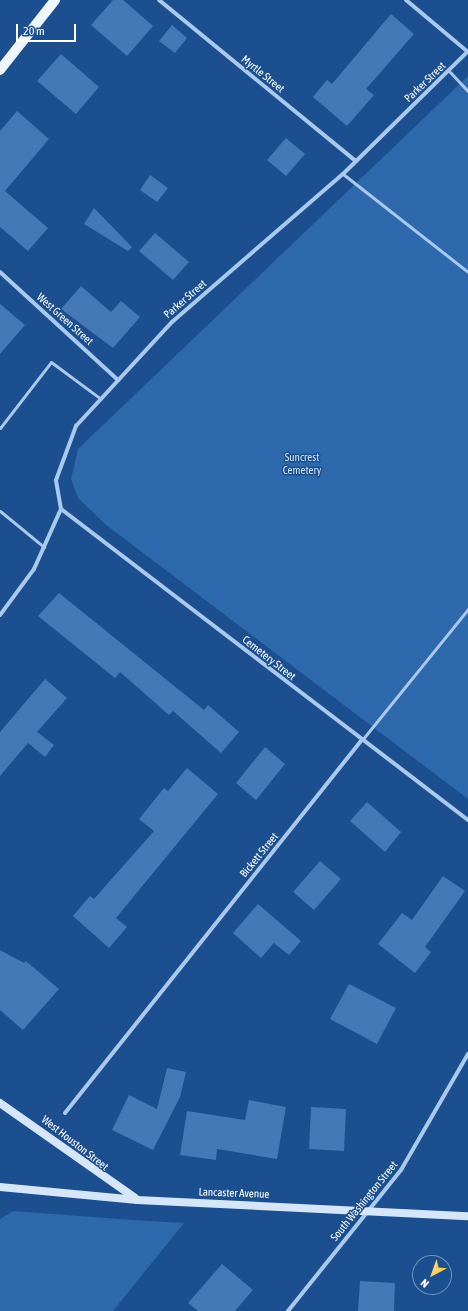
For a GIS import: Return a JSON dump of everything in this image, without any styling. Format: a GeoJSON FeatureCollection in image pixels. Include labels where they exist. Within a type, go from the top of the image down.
{"type":"FeatureCollection","features":[{"type":"Feature","properties":{"kind":"main road"},"geometry":{"type":"LineString","coordinates":[[0,70],[55,0]]}},
{"type":"Feature","properties":{"kind":"main road","name":"West Houston Street"},"geometry":{"type":"LineString","coordinates":[[0,1103],[102,1178],[137,1200]]}},
{"type":"Feature","properties":{"kind":"main road","name":"Lancaster Avenue"},"geometry":{"type":"LineString","coordinates":[[0,1187],[137,1200],[368,1209],[468,1216]]}},
{"type":"Feature","properties":{"kind":"street","name":"Myrtle Street"},"geometry":{"type":"LineString","coordinates":[[159,0],[356,161]]}},
{"type":"Feature","properties":{"kind":"street"},"geometry":{"type":"LineString","coordinates":[[406,0],[468,51]]}},
{"type":"Feature","properties":{"kind":"street","name":"Parker Street"},"geometry":{"type":"LineString","coordinates":[[60,509],[56,480],[64,451],[76,426],[172,322],[343,174],[450,72],[468,51]]}},
{"type":"Feature","properties":{"kind":"street","name":"West Green Street"},"geometry":{"type":"LineString","coordinates":[[0,272],[118,380]]}},
{"type":"Feature","properties":{"kind":"street"},"geometry":{"type":"LineString","coordinates":[[0,614],[34,569],[60,509]]}},
{"type":"Feature","properties":{"kind":"street","name":"Cemetery Street"},"geometry":{"type":"LineString","coordinates":[[60,509],[468,820]]}},
{"type":"Feature","properties":{"kind":"street","name":"Bickett Street"},"geometry":{"type":"LineString","coordinates":[[65,1113],[362,740]]}},
{"type":"Feature","properties":{"kind":"street","name":"South Washington Street"},"geometry":{"type":"LineString","coordinates":[[288,1311],[368,1209],[402,1170],[468,1054]]}},
{"type":"Feature","properties":{"kind":"lane"},"geometry":{"type":"LineString","coordinates":[[450,72],[468,91]]}},
{"type":"Feature","properties":{"kind":"lane"},"geometry":{"type":"LineString","coordinates":[[343,174],[468,272]]}},
{"type":"Feature","properties":{"kind":"lane"},"geometry":{"type":"LineString","coordinates":[[0,428],[51,362],[101,399]]}},
{"type":"Feature","properties":{"kind":"lane"},"geometry":{"type":"LineString","coordinates":[[0,511],[44,547]]}},
{"type":"Feature","properties":{"kind":"lane","name":"Bickett Street"},"geometry":{"type":"LineString","coordinates":[[362,740],[468,609]]}},
{"type":"Feature","properties":{"kind":"green space","name":"Suncrest Cemetery"},"geometry":{"type":"Polygon","coordinates":[[[468,76],[468,799],[105,524],[78,498],[71,479],[78,449],[468,76]]]}},
{"type":"Feature","properties":{"kind":"green space"},"geometry":{"type":"Polygon","coordinates":[[[13,1211],[184,1223],[113,1311],[0,1311],[0,1219],[13,1211]]]}},
{"type":"Feature","properties":{"kind":"building"},"geometry":{"type":"Polygon","coordinates":[[[113,0],[123,0],[153,26],[127,56],[91,25],[113,0]]]}},
{"type":"Feature","properties":{"kind":"building"},"geometry":{"type":"Polygon","coordinates":[[[391,14],[414,34],[366,89],[374,95],[347,126],[313,97],[327,80],[332,84],[391,14]]]}},
{"type":"Feature","properties":{"kind":"building"},"geometry":{"type":"Polygon","coordinates":[[[172,25],[187,38],[175,53],[159,41],[172,25]]]}},
{"type":"Feature","properties":{"kind":"building"},"geometry":{"type":"Polygon","coordinates":[[[61,54],[99,87],[76,114],[37,81],[61,54]]]}},
{"type":"Feature","properties":{"kind":"building"},"geometry":{"type":"Polygon","coordinates":[[[17,111],[49,139],[5,191],[48,228],[28,251],[0,227],[0,131],[17,111]]]}},
{"type":"Feature","properties":{"kind":"building"},"geometry":{"type":"Polygon","coordinates":[[[286,138],[305,154],[286,176],[267,160],[286,138]]]}},
{"type":"Feature","properties":{"kind":"building"},"geometry":{"type":"Polygon","coordinates":[[[150,175],[168,188],[157,202],[140,190],[150,175]]]}},
{"type":"Feature","properties":{"kind":"building"},"geometry":{"type":"Polygon","coordinates":[[[94,208],[132,247],[128,251],[84,224],[94,208]]]}},
{"type":"Feature","properties":{"kind":"building"},"geometry":{"type":"Polygon","coordinates":[[[155,233],[189,262],[173,280],[139,251],[155,233]]]}},
{"type":"Feature","properties":{"kind":"building"},"geometry":{"type":"Polygon","coordinates":[[[81,286],[111,312],[121,301],[140,317],[113,348],[61,309],[81,286]]]}},
{"type":"Feature","properties":{"kind":"building"},"geometry":{"type":"Polygon","coordinates":[[[0,304],[25,325],[0,354],[0,304]]]}},
{"type":"Feature","properties":{"kind":"building"},"geometry":{"type":"Polygon","coordinates":[[[59,593],[204,710],[208,705],[239,732],[221,753],[173,711],[169,715],[120,672],[115,678],[38,616],[59,593]]]}},
{"type":"Feature","properties":{"kind":"building"},"geometry":{"type":"Polygon","coordinates":[[[45,679],[67,698],[37,732],[54,745],[45,757],[28,743],[0,776],[0,732],[45,679]]]}},
{"type":"Feature","properties":{"kind":"building"},"geometry":{"type":"Polygon","coordinates":[[[265,747],[285,764],[256,800],[236,783],[265,747]]]}},
{"type":"Feature","properties":{"kind":"building"},"geometry":{"type":"Polygon","coordinates":[[[187,768],[218,794],[116,918],[127,927],[109,948],[73,916],[90,896],[94,899],[154,831],[139,819],[164,788],[168,791],[187,768]]]}},
{"type":"Feature","properties":{"kind":"building"},"geometry":{"type":"Polygon","coordinates":[[[367,802],[401,832],[385,852],[350,821],[367,802]]]}},
{"type":"Feature","properties":{"kind":"building"},"geometry":{"type":"Polygon","coordinates":[[[320,861],[341,879],[314,910],[293,892],[320,861]]]}},
{"type":"Feature","properties":{"kind":"building"},"geometry":{"type":"Polygon","coordinates":[[[443,876],[465,891],[425,947],[431,952],[415,973],[378,944],[402,913],[412,920],[443,876]]]}},
{"type":"Feature","properties":{"kind":"building"},"geometry":{"type":"Polygon","coordinates":[[[258,904],[301,941],[289,955],[274,943],[261,958],[233,933],[258,904]]]}},
{"type":"Feature","properties":{"kind":"building"},"geometry":{"type":"Polygon","coordinates":[[[0,950],[24,963],[26,961],[59,989],[23,1030],[0,1010],[0,950]]]}},
{"type":"Feature","properties":{"kind":"building"},"geometry":{"type":"Polygon","coordinates":[[[349,984],[396,1008],[377,1044],[330,1019],[349,984]]]}},
{"type":"Feature","properties":{"kind":"building"},"geometry":{"type":"Polygon","coordinates":[[[167,1068],[186,1072],[180,1097],[153,1150],[112,1130],[129,1095],[157,1109],[167,1068]]]}},
{"type":"Feature","properties":{"kind":"building"},"geometry":{"type":"Polygon","coordinates":[[[249,1100],[286,1107],[277,1159],[217,1149],[216,1160],[180,1155],[187,1111],[245,1120],[249,1100]]]}},
{"type":"Feature","properties":{"kind":"building"},"geometry":{"type":"Polygon","coordinates":[[[311,1107],[346,1109],[344,1151],[309,1149],[311,1107]]]}},
{"type":"Feature","properties":{"kind":"building"},"geometry":{"type":"Polygon","coordinates":[[[222,1264],[253,1290],[235,1311],[198,1311],[188,1303],[222,1264]]]}},
{"type":"Feature","properties":{"kind":"building"},"geometry":{"type":"Polygon","coordinates":[[[360,1281],[395,1283],[394,1311],[358,1311],[360,1281]]]}}]}
